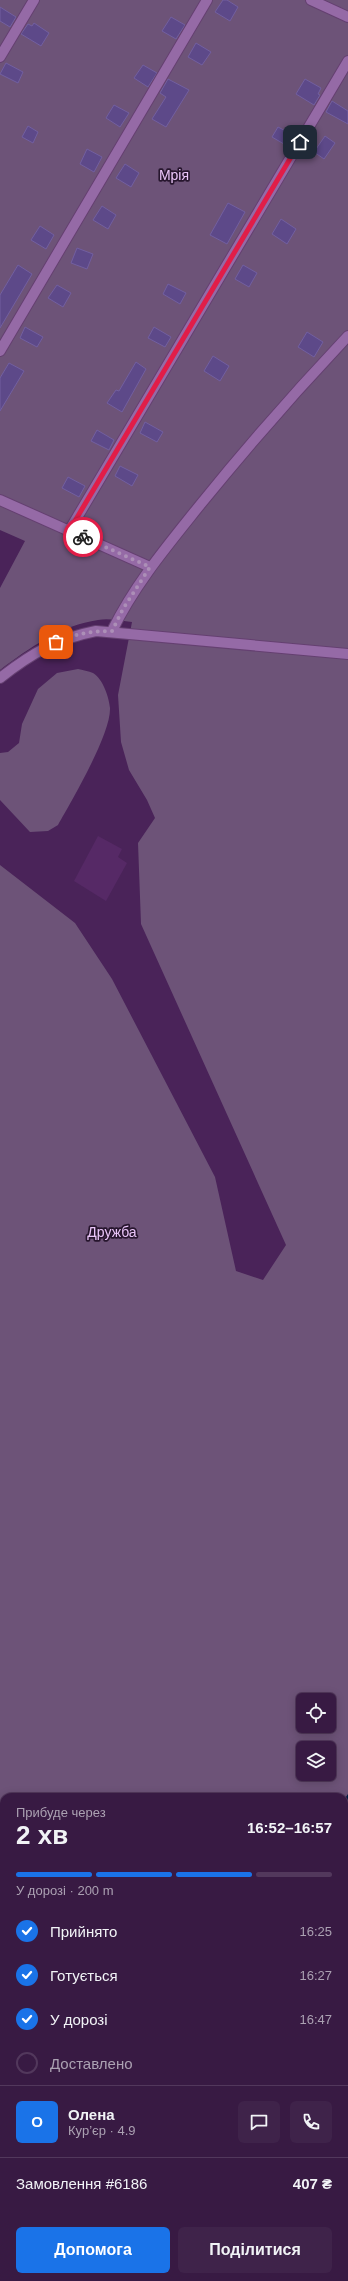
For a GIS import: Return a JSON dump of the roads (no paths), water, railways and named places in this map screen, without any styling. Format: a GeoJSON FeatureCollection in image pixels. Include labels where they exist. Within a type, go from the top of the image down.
{"type":"FeatureCollection","features":[{"type":"Feature","properties":{"kind":"street"},"geometry":{"type":"LineString","coordinates":[[0,57],[34,0]]}},
{"type":"Feature","properties":{"kind":"street"},"geometry":{"type":"LineString","coordinates":[[0,352],[207,0]]}},
{"type":"Feature","properties":{"kind":"street"},"geometry":{"type":"LineString","coordinates":[[311,0],[348,17]]}},
{"type":"Feature","properties":{"kind":"street"},"geometry":{"type":"LineString","coordinates":[[69,531],[348,61]]}},
{"type":"Feature","properties":{"kind":"street"},"geometry":{"type":"LineString","coordinates":[[112,631],[123,609],[150,567],[290,396],[348,336]]}},
{"type":"Feature","properties":{"kind":"street"},"geometry":{"type":"LineString","coordinates":[[0,500],[150,567]]}},
{"type":"Feature","properties":{"kind":"street"},"geometry":{"type":"LineString","coordinates":[[0,678],[43,649],[70,636],[96,631],[112,631],[348,654]]}},
{"type":"Feature","properties":{"kind":"park label","name":"Мрія"},"geometry":{"type":"Point","coordinates":[174,175]}},
{"type":"Feature","properties":{"kind":"park label","name":"Дружба"},"geometry":{"type":"Point","coordinates":[112,1232]}}]}
